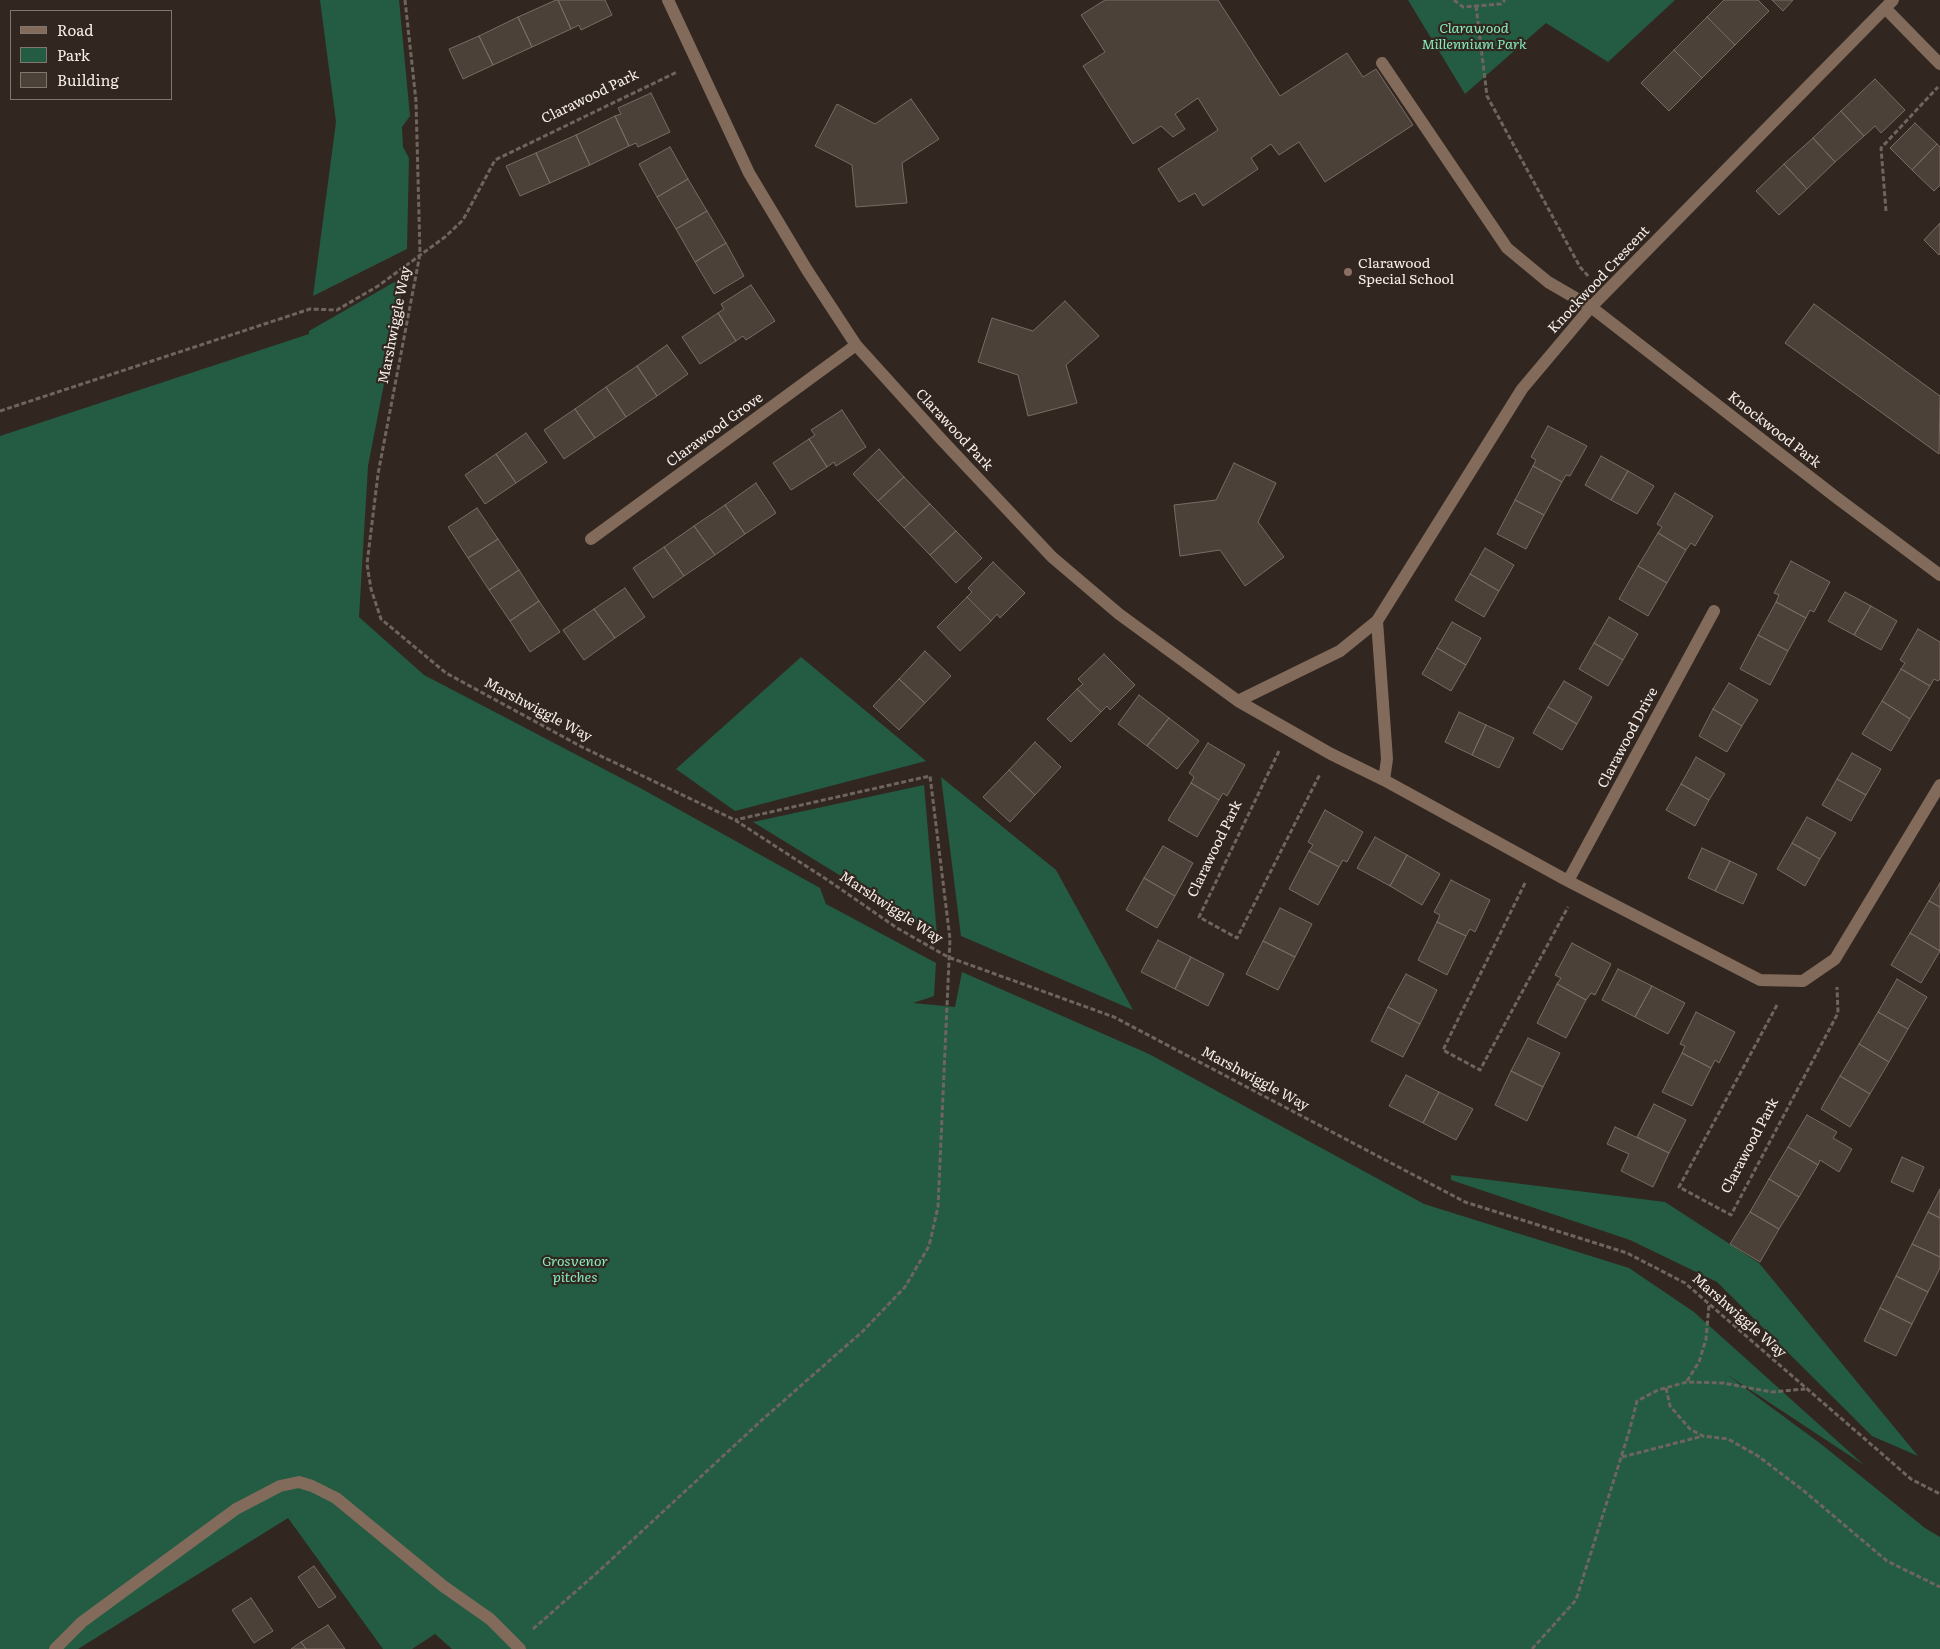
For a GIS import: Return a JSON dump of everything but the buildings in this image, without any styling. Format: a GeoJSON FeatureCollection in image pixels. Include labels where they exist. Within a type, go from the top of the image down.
{"type":"FeatureCollection","features":[{"type":"Feature","properties":{"kind":"street","name":"Clarawood Park"},"geometry":{"type":"LineString","coordinates":[[668,0],[749,173],[807,270],[856,345],[941,439],[1052,556],[1119,614],[1238,701],[1331,754],[1384,780],[1574,884],[1760,980],[1803,981],[1835,959],[1940,785]]}},
{"type":"Feature","properties":{"kind":"street"},"geometry":{"type":"LineString","coordinates":[[1889,4],[1940,64]]}},
{"type":"Feature","properties":{"kind":"street","name":"Knockwood Crescent"},"geometry":{"type":"LineString","coordinates":[[1238,701],[1340,650],[1378,621],[1522,389],[1591,307],[1889,4]]}},
{"type":"Feature","properties":{"kind":"street","name":"Knockwood Park"},"geometry":{"type":"LineString","coordinates":[[1382,63],[1507,248],[1548,282],[1591,307],[1837,498],[1940,574]]}},
{"type":"Feature","properties":{"kind":"street","name":"Clarawood Grove"},"geometry":{"type":"LineString","coordinates":[[591,539],[856,345]]}},
{"type":"Feature","properties":{"kind":"street","name":"Clarawood Drive"},"geometry":{"type":"LineString","coordinates":[[1574,884],[1714,611]]}},
{"type":"Feature","properties":{"kind":"street"},"geometry":{"type":"LineString","coordinates":[[1378,621],[1387,759],[1384,780]]}},
{"type":"Feature","properties":{"kind":"street"},"geometry":{"type":"LineString","coordinates":[[55,1649],[82,1622],[236,1509],[280,1486],[299,1482],[336,1498],[443,1586],[490,1619],[518,1647]]}},
{"type":"Feature","properties":{"kind":"path","name":"Marshwiggle Way"},"geometry":{"type":"LineString","coordinates":[[405,0],[416,101],[420,254],[378,474],[367,564],[371,589],[381,619],[446,674],[582,747],[735,820],[897,928],[948,958],[1114,1017],[1465,1202],[1627,1253],[1685,1283],[1911,1479],[1940,1494]]}},
{"type":"Feature","properties":{"kind":"path"},"geometry":{"type":"LineString","coordinates":[[1454,0],[1463,7],[1500,4],[1505,0]]}},
{"type":"Feature","properties":{"kind":"path"},"geometry":{"type":"LineString","coordinates":[[1476,6],[1487,96],[1580,267],[1604,294]]}},
{"type":"Feature","properties":{"kind":"path","name":"Clarawood Park"},"geometry":{"type":"LineString","coordinates":[[420,254],[445,238],[463,220],[495,160],[698,62]]}},
{"type":"Feature","properties":{"kind":"path"},"geometry":{"type":"LineString","coordinates":[[1886,211],[1881,148],[1940,85]]}},
{"type":"Feature","properties":{"kind":"path"},"geometry":{"type":"LineString","coordinates":[[0,411],[310,309],[337,310],[378,286],[420,254]]}},
{"type":"Feature","properties":{"kind":"path","name":"Clarawood Park"},"geometry":{"type":"LineString","coordinates":[[1289,731],[1199,917],[1237,938],[1331,754]]}},
{"type":"Feature","properties":{"kind":"path"},"geometry":{"type":"LineString","coordinates":[[518,1647],[763,1419],[863,1332],[905,1287],[930,1246],[938,1206],[950,939],[930,776],[735,820]]}},
{"type":"Feature","properties":{"kind":"path"},"geometry":{"type":"LineString","coordinates":[[1535,863],[1443,1050],[1480,1070],[1574,884]]}},
{"type":"Feature","properties":{"kind":"path","name":"Clarawood Park"},"geometry":{"type":"LineString","coordinates":[[1790,980],[1679,1188],[1731,1215],[1838,1013],[1835,959]]}},
{"type":"Feature","properties":{"kind":"path"},"geometry":{"type":"LineString","coordinates":[[1687,1382],[1699,1362],[1706,1339],[1709,1304]]}},
{"type":"Feature","properties":{"kind":"path"},"geometry":{"type":"LineString","coordinates":[[1532,1649],[1576,1600],[1637,1401],[1658,1390],[1687,1382],[1723,1382],[1772,1392],[1805,1389]]}},
{"type":"Feature","properties":{"kind":"path"},"geometry":{"type":"LineString","coordinates":[[1666,1388],[1670,1406],[1690,1429],[1702,1436]]}},
{"type":"Feature","properties":{"kind":"path"},"geometry":{"type":"LineString","coordinates":[[1621,1457],[1702,1436],[1728,1439],[1758,1456],[1804,1490],[1887,1561],[1940,1587]]}},
{"type":"Feature","properties":{"kind":"green space"},"geometry":{"type":"Polygon","coordinates":[[[320,0],[399,0],[410,116],[402,127],[403,147],[409,158],[407,249],[313,296],[336,122],[320,0]]]}},
{"type":"Feature","properties":{"kind":"green space","name":"Clarawood Millennium Park"},"geometry":{"type":"Polygon","coordinates":[[[1408,0],[1675,0],[1608,62],[1546,23],[1465,94],[1408,0]]]}},
{"type":"Feature","properties":{"kind":"green space","name":"Grosvenor pitches"},"geometry":{"type":"Polygon","coordinates":[[[405,276],[368,466],[359,617],[424,675],[642,789],[820,888],[826,904],[936,963],[934,996],[913,1003],[955,1007],[962,972],[1149,1054],[1424,1204],[1629,1268],[1694,1312],[1864,1465],[1726,1374],[1821,1444],[1925,1528],[1940,1537],[1940,1649],[452,1649],[435,1634],[412,1649],[383,1649],[288,1518],[78,1649],[0,1649],[0,436],[309,334],[309,331],[405,276]]]}},
{"type":"Feature","properties":{"kind":"green space"},"geometry":{"type":"Polygon","coordinates":[[[801,657],[926,761],[735,811],[676,769],[801,657]]]}},
{"type":"Feature","properties":{"kind":"green space"},"geometry":{"type":"Polygon","coordinates":[[[941,777],[1056,870],[1133,1010],[961,936],[941,777]]]}},
{"type":"Feature","properties":{"kind":"green space"},"geometry":{"type":"Polygon","coordinates":[[[924,785],[937,935],[753,822],[924,785]]]}},
{"type":"Feature","properties":{"kind":"green space"},"geometry":{"type":"Polygon","coordinates":[[[1451,1175],[1665,1202],[1759,1263],[1918,1456],[1872,1436],[1717,1282],[1630,1240],[1451,1180],[1451,1175]]]}},
{"type":"Feature","properties":{"kind":"place","name":"Clarawood Special School"},"geometry":{"type":"Point","coordinates":[1348,272]}}]}
